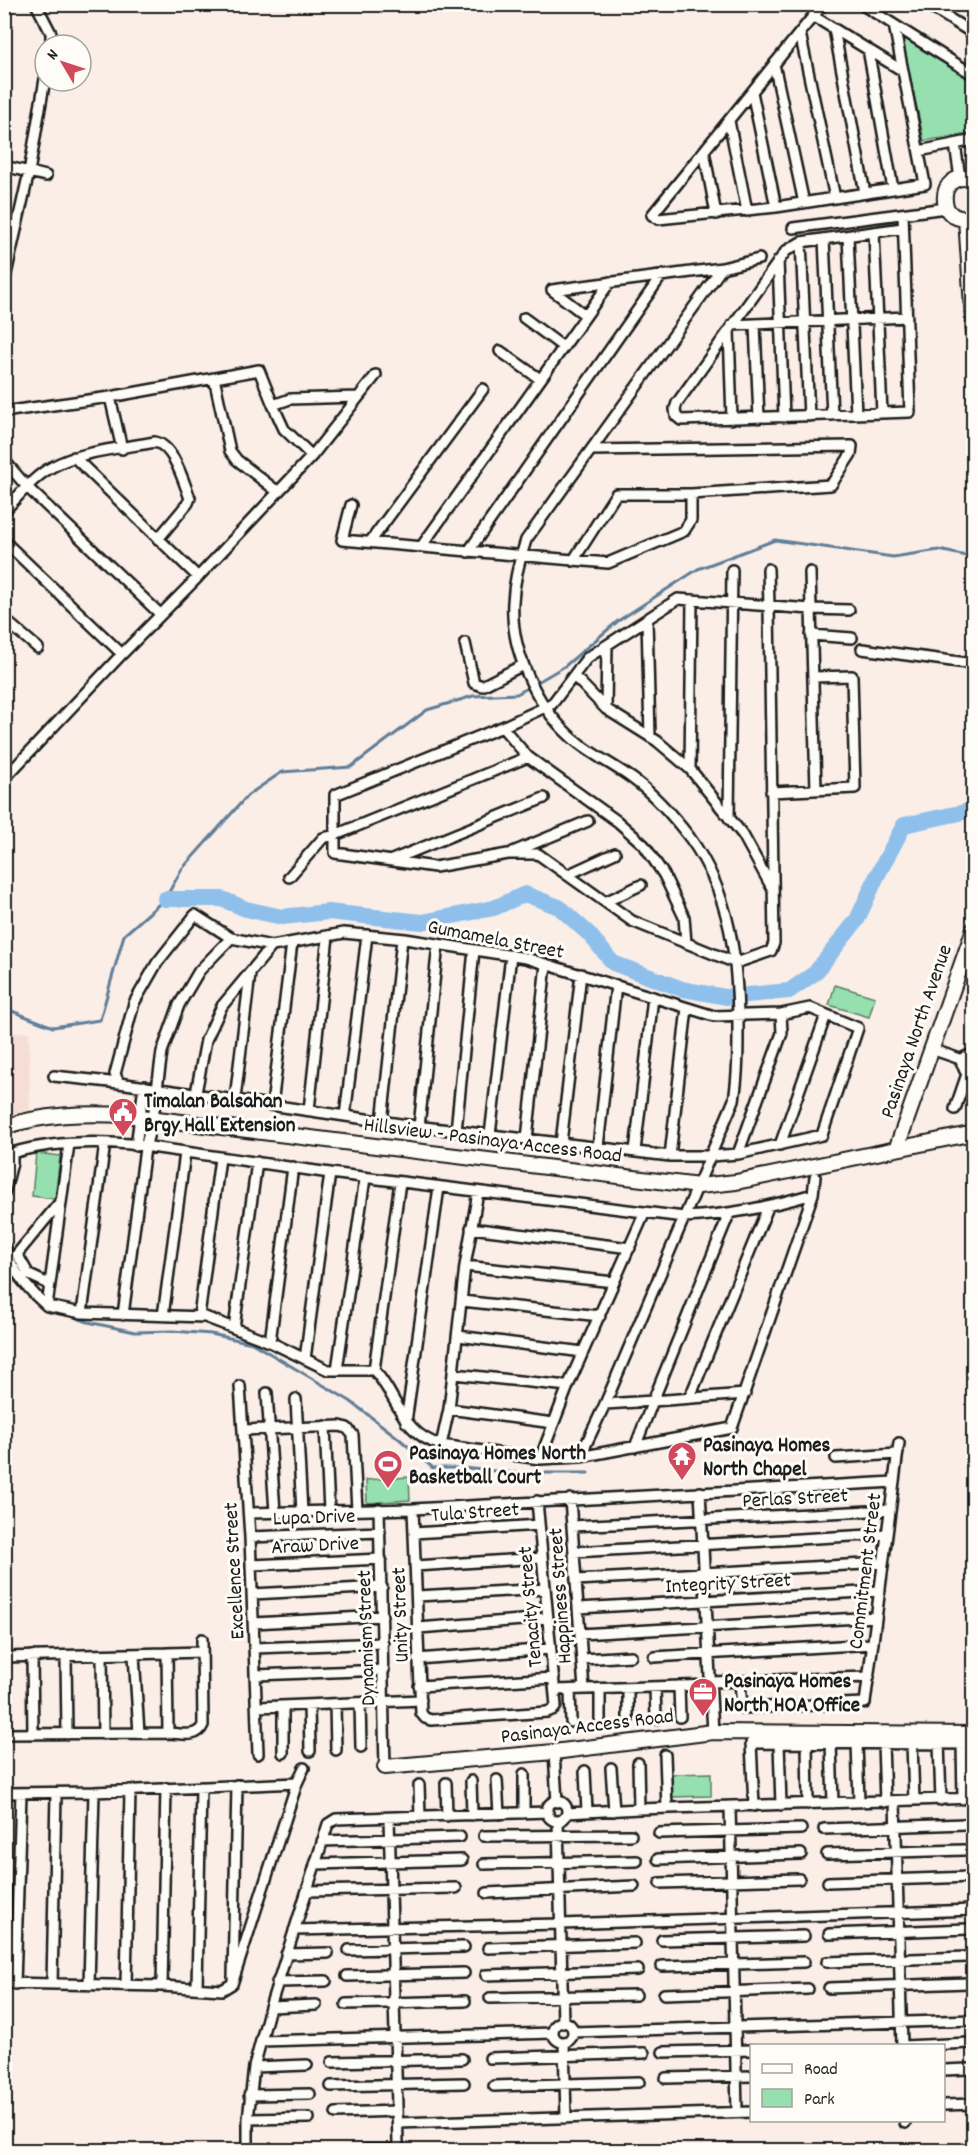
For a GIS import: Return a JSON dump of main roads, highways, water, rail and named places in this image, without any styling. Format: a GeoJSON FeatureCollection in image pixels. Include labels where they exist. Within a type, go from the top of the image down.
{"type":"FeatureCollection","features":[{"type":"Feature","properties":{"kind":"waterway"},"geometry":{"type":"LineString","coordinates":[[4,1008],[53,1027],[100,1020],[124,935],[165,899],[182,869],[248,795],[282,772],[351,767],[427,710],[473,696],[517,694],[565,666],[618,621],[698,569],[775,540],[893,557],[939,550],[971,557]]}},
{"type":"Feature","properties":{"kind":"waterway"},"geometry":{"type":"LineString","coordinates":[[165,899],[222,899],[246,909],[282,917],[328,912],[422,922],[494,908],[525,894],[559,907],[589,934],[613,963],[682,989],[726,997],[789,991],[815,973],[857,920],[904,825],[974,810]]}},
{"type":"Feature","properties":{"kind":"waterway"},"geometry":{"type":"LineString","coordinates":[[4,1270],[25,1290]]}},
{"type":"Feature","properties":{"kind":"waterway"},"geometry":{"type":"LineString","coordinates":[[66,1314],[88,1322],[135,1332],[173,1331],[211,1334],[252,1343],[350,1401],[433,1468],[518,1473],[588,1473]]}},
{"type":"Feature","properties":{"kind":"place","name":"Timalan Balsahan Brgy Hall Extension"},"geometry":{"type":"Point","coordinates":[123,1138]}},
{"type":"Feature","properties":{"kind":"place","name":"Pasinaya Homes North Chapel"},"geometry":{"type":"Point","coordinates":[682,1482]}},
{"type":"Feature","properties":{"kind":"place","name":"Pasinaya Homes North Basketball Court"},"geometry":{"type":"Point","coordinates":[388,1490]}},
{"type":"Feature","properties":{"kind":"place","name":"Pasinaya Homes North HOA Office"},"geometry":{"type":"Point","coordinates":[703,1718]}}]}
